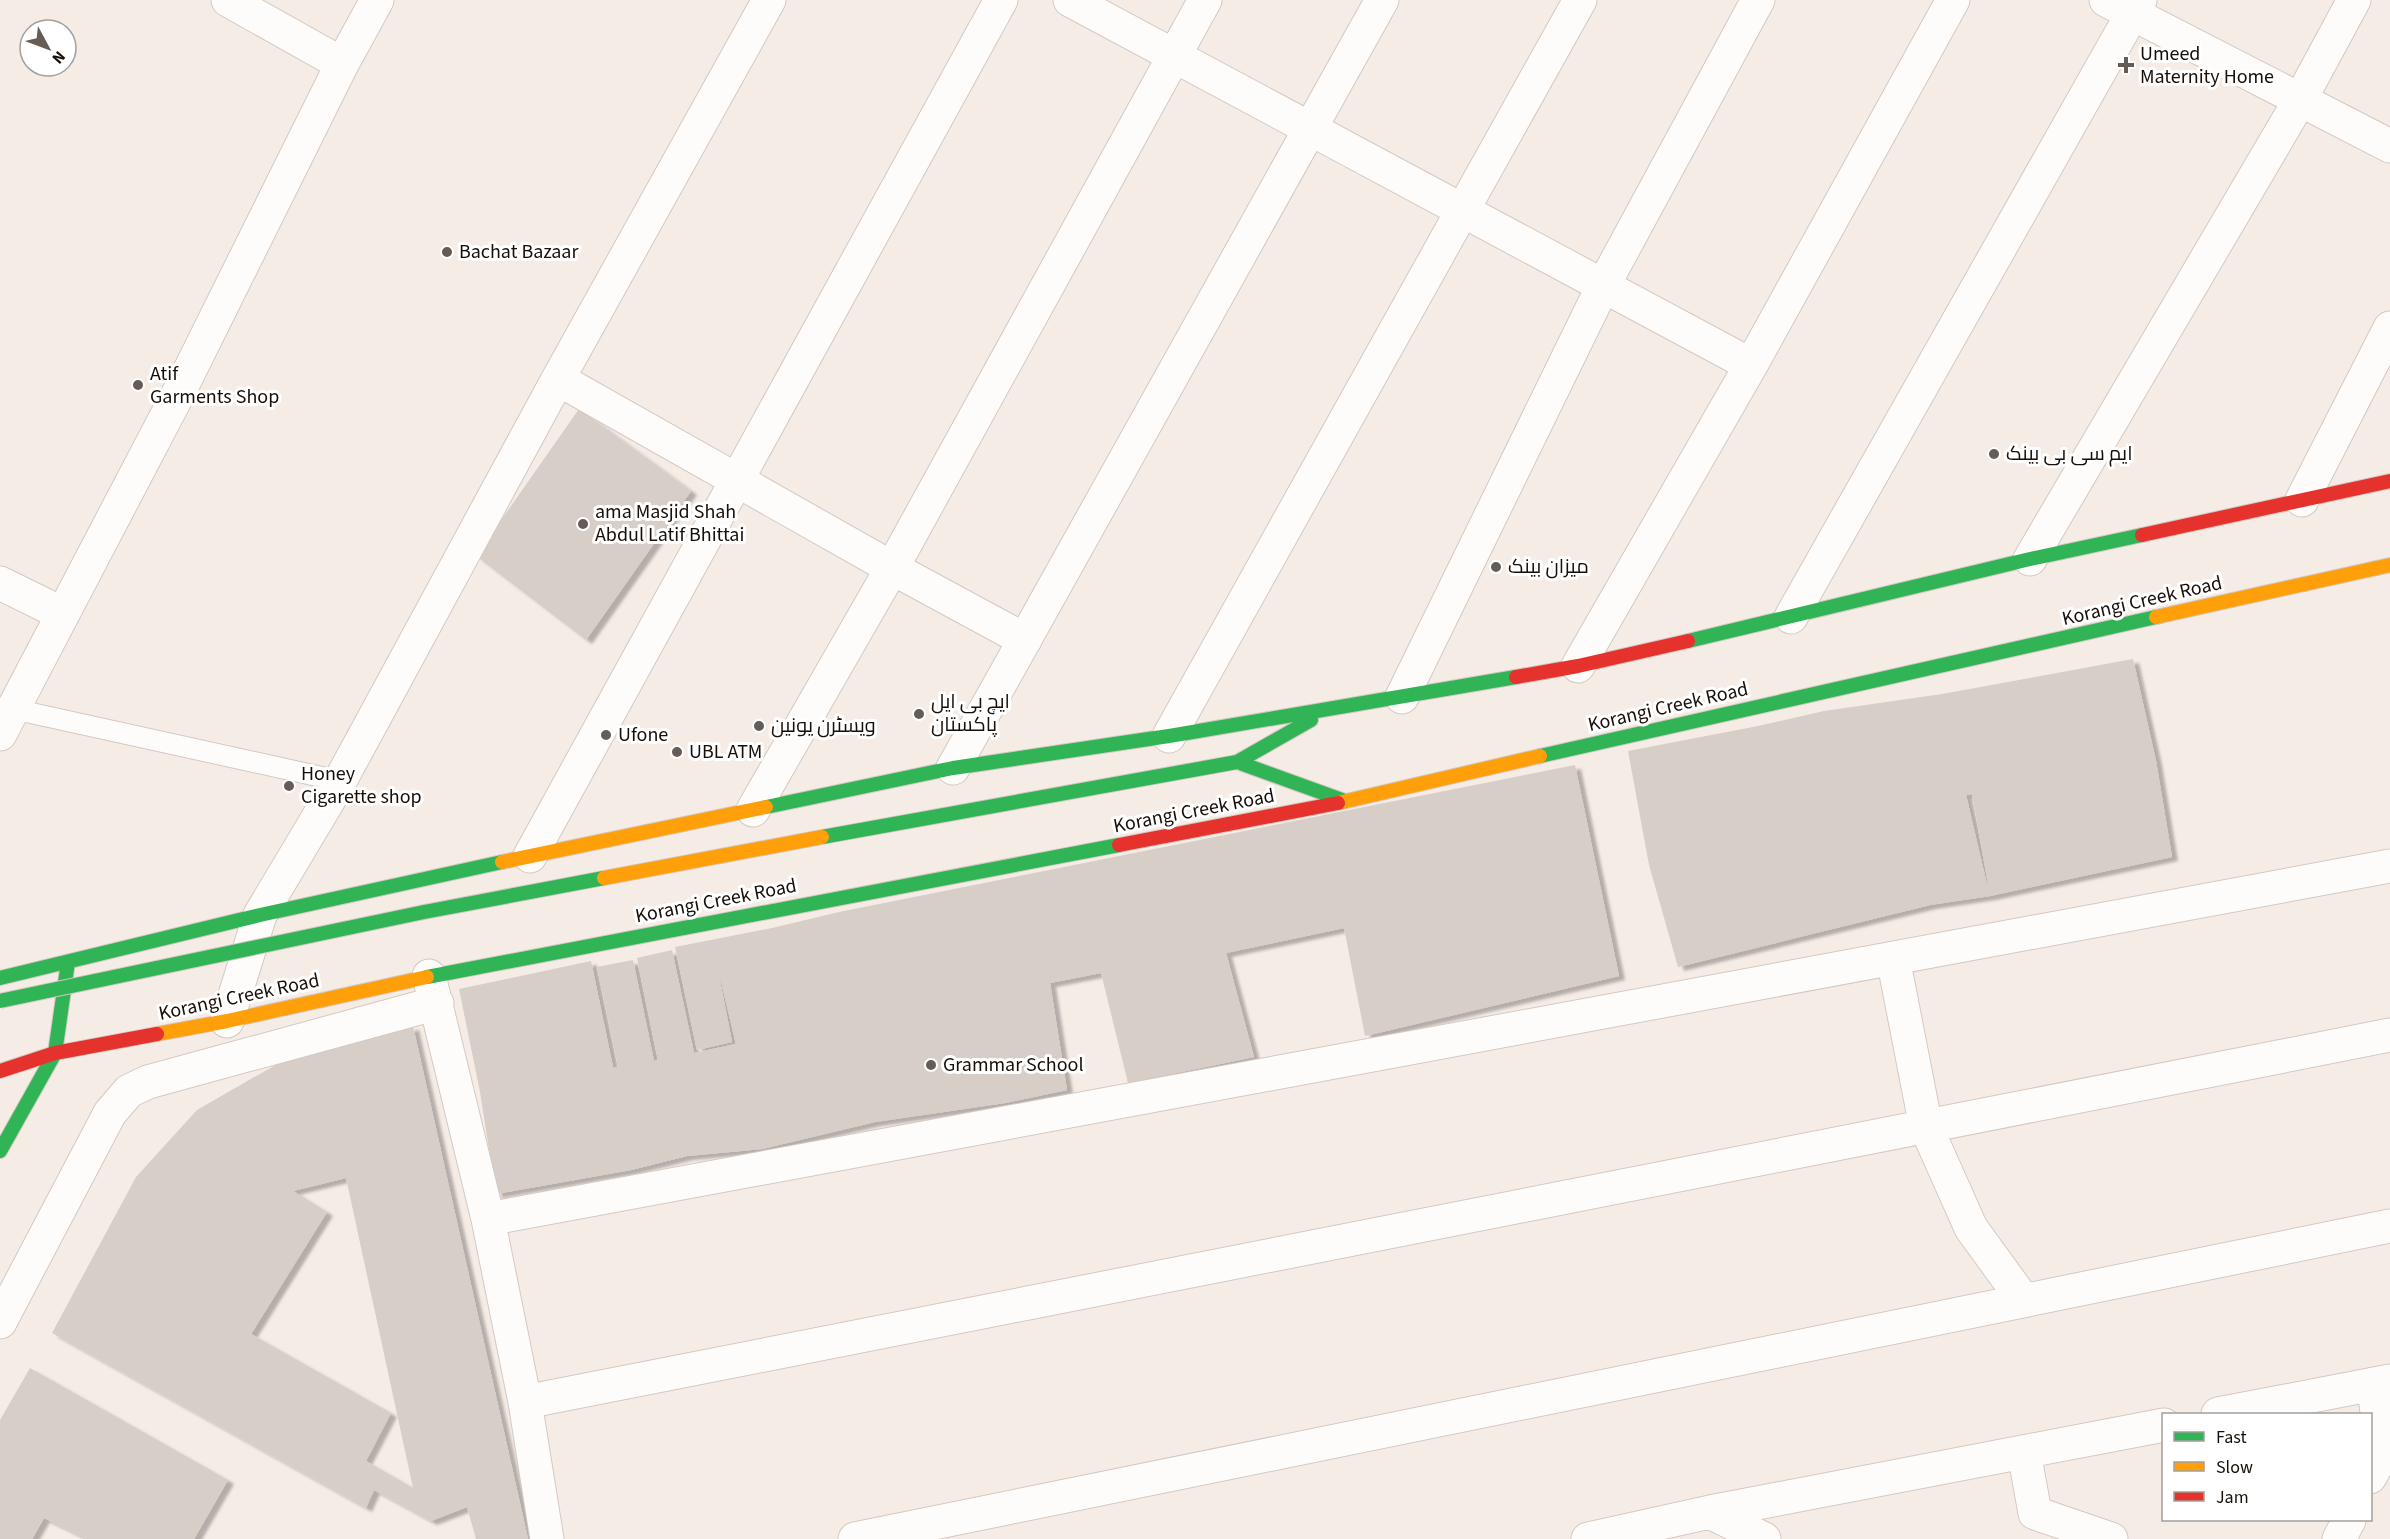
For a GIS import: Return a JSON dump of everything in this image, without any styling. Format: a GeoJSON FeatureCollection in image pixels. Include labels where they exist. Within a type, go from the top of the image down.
{"type":"FeatureCollection","features":[{"type":"Feature","properties":{"kind":"main road"},"geometry":{"type":"LineString","coordinates":[[0,978],[260,915],[953,768],[1169,736],[1578,666],[2030,559],[2390,481]]}},
{"type":"Feature","properties":{"kind":"main road","name":"Korangi Creek Road"},"geometry":{"type":"LineString","coordinates":[[0,1071],[55,1053],[227,1021],[433,990],[1347,802],[1667,726],[2390,565]]}},
{"type":"Feature","properties":{"kind":"main road"},"geometry":{"type":"LineString","coordinates":[[0,1000],[447,908],[1237,762],[1333,708]]}},
{"type":"Feature","properties":{"kind":"main road"},"geometry":{"type":"LineString","coordinates":[[1237,762],[1347,802]]}},
{"type":"Feature","properties":{"kind":"main road"},"geometry":{"type":"LineString","coordinates":[[0,1151],[55,1053],[69,962]]}},
{"type":"Feature","properties":{"kind":"street"},"geometry":{"type":"LineString","coordinates":[[228,0],[342,64]]}},
{"type":"Feature","properties":{"kind":"street"},"geometry":{"type":"LineString","coordinates":[[6,721],[177,396],[342,64],[377,0]]}},
{"type":"Feature","properties":{"kind":"street"},"geometry":{"type":"LineString","coordinates":[[227,1021],[260,915],[340,781],[558,380],[769,0]]}},
{"type":"Feature","properties":{"kind":"street"},"geometry":{"type":"LineString","coordinates":[[530,856],[1001,0]]}},
{"type":"Feature","properties":{"kind":"street"},"geometry":{"type":"LineString","coordinates":[[1070,0],[1751,365]]}},
{"type":"Feature","properties":{"kind":"street"},"geometry":{"type":"LineString","coordinates":[[753,810],[892,568],[1205,0]]}},
{"type":"Feature","properties":{"kind":"street"},"geometry":{"type":"LineString","coordinates":[[953,768],[1382,0]]}},
{"type":"Feature","properties":{"kind":"street"},"geometry":{"type":"LineString","coordinates":[[1169,736],[1580,0]]}},
{"type":"Feature","properties":{"kind":"street"},"geometry":{"type":"LineString","coordinates":[[1402,697],[1603,286],[1758,0]]}},
{"type":"Feature","properties":{"kind":"street"},"geometry":{"type":"LineString","coordinates":[[1578,666],[1751,365],[1953,0]]}},
{"type":"Feature","properties":{"kind":"street"},"geometry":{"type":"LineString","coordinates":[[2030,559],[2300,100],[2354,0]]}},
{"type":"Feature","properties":{"kind":"street"},"geometry":{"type":"LineString","coordinates":[[1791,617],[2126,5],[2300,100],[2390,146]]}},
{"type":"Feature","properties":{"kind":"street"},"geometry":{"type":"LineString","coordinates":[[2302,500],[2390,328]]}},
{"type":"Feature","properties":{"kind":"street"},"geometry":{"type":"LineString","coordinates":[[558,380],[735,481],[1025,640]]}},
{"type":"Feature","properties":{"kind":"street"},"geometry":{"type":"LineString","coordinates":[[0,583],[63,614]]}},
{"type":"Feature","properties":{"kind":"street"},"geometry":{"type":"LineString","coordinates":[[488,1219],[2390,866]]}},
{"type":"Feature","properties":{"kind":"street"},"geometry":{"type":"LineString","coordinates":[[1893,958],[1926,1126],[1971,1228],[2024,1301]]}},
{"type":"Feature","properties":{"kind":"street"},"geometry":{"type":"LineString","coordinates":[[0,1322],[110,1113],[129,1091],[148,1082],[433,990],[488,1219],[525,1402],[547,1539]]}},
{"type":"Feature","properties":{"kind":"street"},"geometry":{"type":"LineString","coordinates":[[525,1402],[2390,1035]]}},
{"type":"Feature","properties":{"kind":"street"},"geometry":{"type":"LineString","coordinates":[[855,1539],[2390,1226]]}},
{"type":"Feature","properties":{"kind":"street"},"geometry":{"type":"LineString","coordinates":[[2223,1413],[2382,1383],[2381,1462]]}},
{"type":"Feature","properties":{"kind":"street"},"geometry":{"type":"LineString","coordinates":[[1588,1539],[1710,1512],[2162,1425]]}},
{"type":"Feature","properties":{"kind":"street"},"geometry":{"type":"LineString","coordinates":[[2024,1452],[2035,1513],[2111,1539]]}},
{"type":"Feature","properties":{"kind":"street"},"geometry":{"type":"LineString","coordinates":[[1710,1512],[1764,1539]]}},
{"type":"Feature","properties":{"kind":"street"},"geometry":{"type":"LineString","coordinates":[[2339,1539],[2348,1521]]}},
{"type":"Feature","properties":{"kind":"lane"},"geometry":{"type":"LineString","coordinates":[[6,721],[340,781]]}},
{"type":"Feature","properties":{"kind":"building","name":"ama Masjid Shah Abdul Latif Bhittai"},"geometry":{"type":"Polygon","coordinates":[[[579,409],[691,491],[586,640],[476,556],[579,409]]]}},
{"type":"Feature","properties":{"kind":"building"},"geometry":{"type":"Polygon","coordinates":[[[2133,659],[2156,761],[2172,857],[1990,896],[1930,905],[1678,967],[1649,865],[1628,751],[1824,711],[1942,694],[2133,659]],[[1972,794],[1966,795],[1987,885],[1972,794]]]}},
{"type":"Feature","properties":{"kind":"building"},"geometry":{"type":"Polygon","coordinates":[[[1575,765],[1619,976],[1365,1036],[1344,928],[1226,953],[1254,1057],[1128,1083],[1101,973],[1050,983],[1067,1090],[1005,1103],[875,1122],[762,1149],[687,1156],[631,1170],[496,1194],[480,1092],[459,989],[591,961],[613,1067],[618,1067],[597,967],[633,960],[654,1061],[658,1060],[637,958],[672,950],[694,1053],[736,1044],[716,960],[732,1042],[697,1050],[675,947],[1575,765]]]}},
{"type":"Feature","properties":{"kind":"building"},"geometry":{"type":"Polygon","coordinates":[[[413,1026],[528,1539],[476,1539],[467,1507],[431,1521],[374,1490],[366,1508],[52,1333],[136,1177],[197,1110],[298,1052],[413,1026]],[[346,1178],[293,1191],[327,1212],[251,1334],[391,1413],[366,1461],[413,1488],[346,1178]]]}},
{"type":"Feature","properties":{"kind":"building"},"geometry":{"type":"Polygon","coordinates":[[[30,1368],[228,1480],[194,1539],[87,1539],[44,1518],[32,1539],[0,1539],[0,1420],[30,1368]]]}},
{"type":"Feature","properties":{"kind":"traffic: fast"},"geometry":{"type":"LineString","coordinates":[[1688,641],[2030,559],[2142,535]]}},
{"type":"Feature","properties":{"kind":"traffic: fast"},"geometry":{"type":"LineString","coordinates":[[1540,756],[2156,617]]}},
{"type":"Feature","properties":{"kind":"traffic: fast"},"geometry":{"type":"LineString","coordinates":[[766,807],[953,768],[1169,736],[1516,677]]}},
{"type":"Feature","properties":{"kind":"traffic: fast"},"geometry":{"type":"LineString","coordinates":[[1237,762],[1311,720]]}},
{"type":"Feature","properties":{"kind":"traffic: fast"},"geometry":{"type":"LineString","coordinates":[[1237,762],[1345,801]]}},
{"type":"Feature","properties":{"kind":"traffic: fast"},"geometry":{"type":"LineString","coordinates":[[822,837],[1237,762]]}},
{"type":"Feature","properties":{"kind":"traffic: fast"},"geometry":{"type":"LineString","coordinates":[[427,977],[1119,845]]}},
{"type":"Feature","properties":{"kind":"traffic: fast"},"geometry":{"type":"LineString","coordinates":[[0,978],[260,915],[502,862]]}},
{"type":"Feature","properties":{"kind":"traffic: fast"},"geometry":{"type":"LineString","coordinates":[[0,1001],[424,912],[604,878]]}},
{"type":"Feature","properties":{"kind":"traffic: fast"},"geometry":{"type":"LineString","coordinates":[[0,1151],[55,1053],[68,962]]}},
{"type":"Feature","properties":{"kind":"traffic: slow"},"geometry":{"type":"LineString","coordinates":[[2156,617],[2390,565]]}},
{"type":"Feature","properties":{"kind":"traffic: slow"},"geometry":{"type":"LineString","coordinates":[[1338,803],[1540,756]]}},
{"type":"Feature","properties":{"kind":"traffic: slow"},"geometry":{"type":"LineString","coordinates":[[502,862],[766,807]]}},
{"type":"Feature","properties":{"kind":"traffic: slow"},"geometry":{"type":"LineString","coordinates":[[604,878],[822,837]]}},
{"type":"Feature","properties":{"kind":"traffic: slow"},"geometry":{"type":"LineString","coordinates":[[157,1034],[427,977]]}},
{"type":"Feature","properties":{"kind":"traffic: jam"},"geometry":{"type":"LineString","coordinates":[[2142,535],[2390,481]]}},
{"type":"Feature","properties":{"kind":"traffic: jam"},"geometry":{"type":"LineString","coordinates":[[1516,677],[1578,666],[1688,641]]}},
{"type":"Feature","properties":{"kind":"traffic: jam"},"geometry":{"type":"LineString","coordinates":[[1119,845],[1338,803]]}},
{"type":"Feature","properties":{"kind":"traffic: jam"},"geometry":{"type":"LineString","coordinates":[[0,1071],[55,1053],[157,1034]]}},
{"type":"Feature","properties":{"kind":"place","name":"Umeed Maternity Home"},"geometry":{"type":"Point","coordinates":[2126,65]}},
{"type":"Feature","properties":{"kind":"place","name":"Bachat Bazaar"},"geometry":{"type":"Point","coordinates":[447,252]}},
{"type":"Feature","properties":{"kind":"place","name":"Atif Garments Shop"},"geometry":{"type":"Point","coordinates":[138,385]}},
{"type":"Feature","properties":{"kind":"place","name":"ایم سی بی بینک"},"geometry":{"type":"Point","coordinates":[1994,454]}},
{"type":"Feature","properties":{"kind":"place","name":"ama Masjid Shah Abdul Latif Bhittai"},"geometry":{"type":"Point","coordinates":[583,524]}},
{"type":"Feature","properties":{"kind":"place","name":"میزان بینک"},"geometry":{"type":"Point","coordinates":[1496,567]}},
{"type":"Feature","properties":{"kind":"place","name":"ایچ بی ایل پاکستان"},"geometry":{"type":"Point","coordinates":[919,714]}},
{"type":"Feature","properties":{"kind":"place","name":"ویسٹرن یونین"},"geometry":{"type":"Point","coordinates":[759,726]}},
{"type":"Feature","properties":{"kind":"place","name":"Ufone"},"geometry":{"type":"Point","coordinates":[606,735]}},
{"type":"Feature","properties":{"kind":"place","name":"UBL ATM"},"geometry":{"type":"Point","coordinates":[677,752]}},
{"type":"Feature","properties":{"kind":"place","name":"Honey Cigarette shop"},"geometry":{"type":"Point","coordinates":[289,786]}},
{"type":"Feature","properties":{"kind":"place","name":"Grammar School"},"geometry":{"type":"Point","coordinates":[931,1065]}}]}
